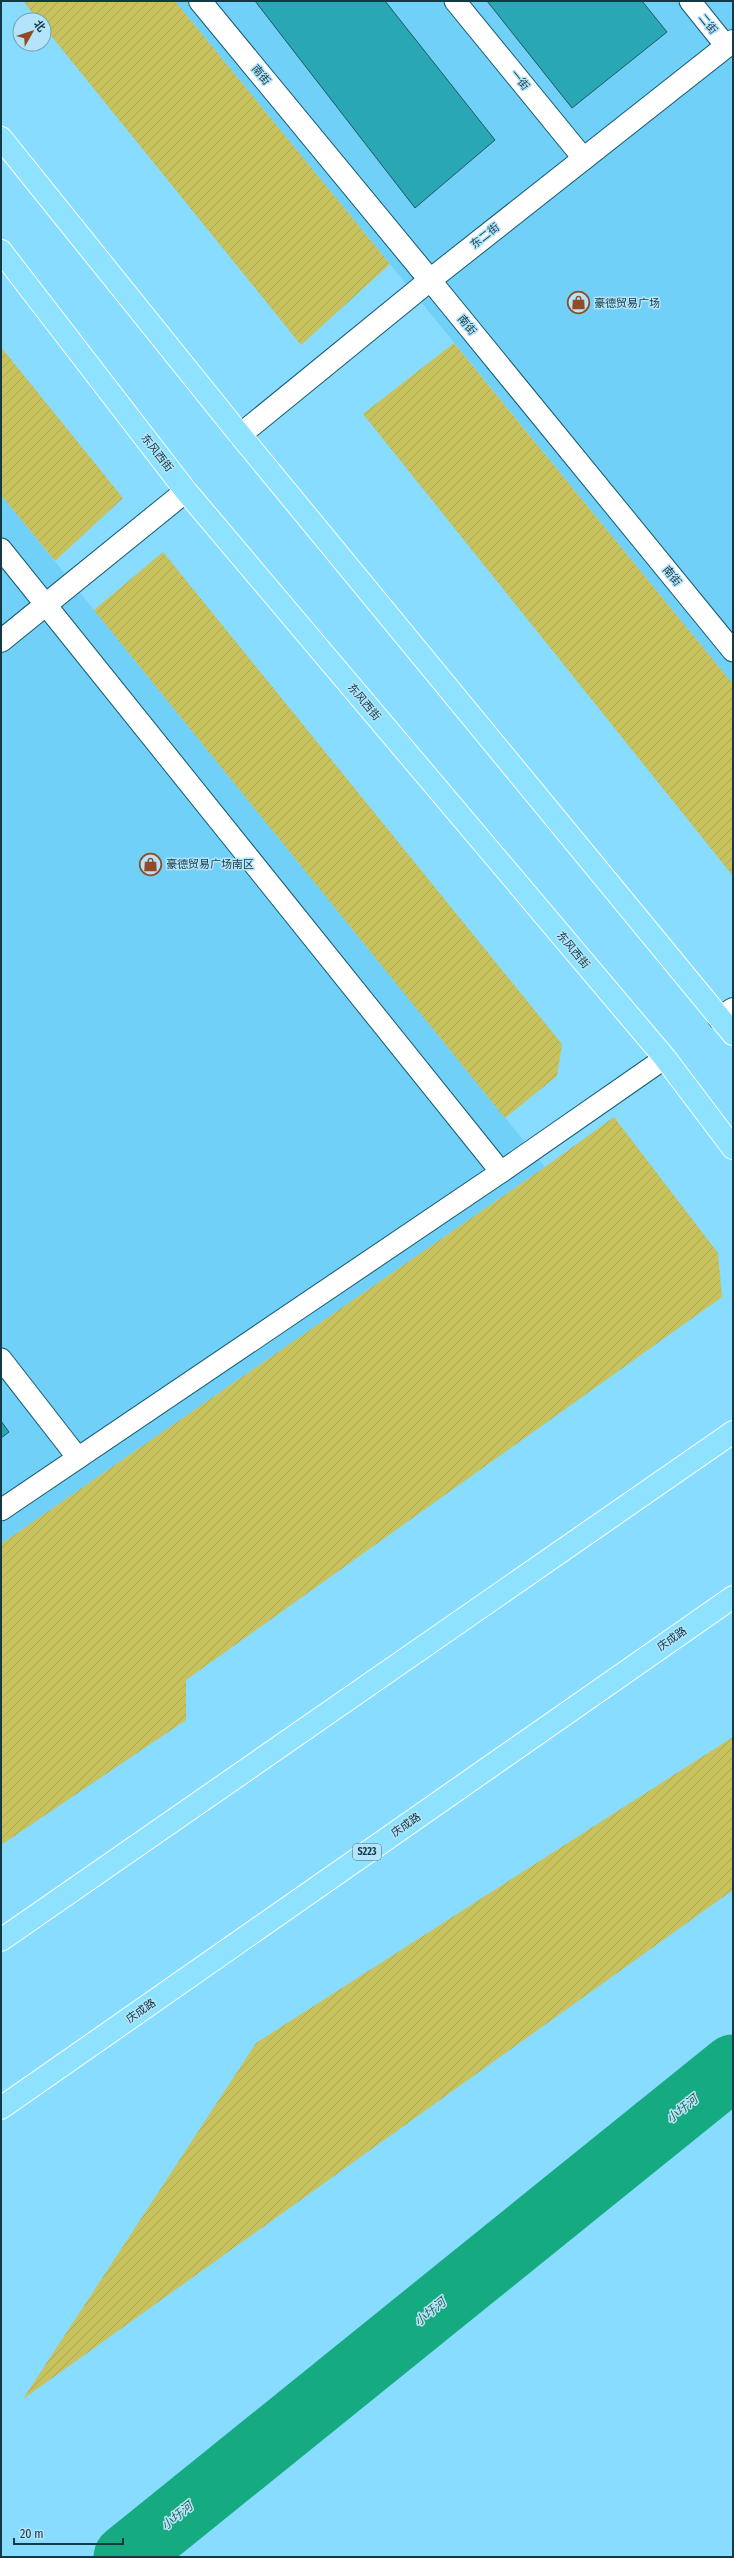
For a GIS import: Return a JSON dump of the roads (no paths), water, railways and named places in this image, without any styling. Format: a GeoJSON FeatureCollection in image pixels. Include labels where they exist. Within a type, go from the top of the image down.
{"type":"FeatureCollection","features":[{"type":"Feature","properties":{"kind":"main road"},"geometry":{"type":"LineString","coordinates":[[1,138],[240,435],[728,1020]]}},
{"type":"Feature","properties":{"kind":"main road","name":"东风西街"},"geometry":{"type":"LineString","coordinates":[[1,251],[186,491],[665,1058],[733,1148]]}},
{"type":"Feature","properties":{"kind":"main road"},"geometry":{"type":"LineString","coordinates":[[1,1940],[733,1432]]}},
{"type":"Feature","properties":{"kind":"main road","name":"庆成路"},"geometry":{"type":"LineString","coordinates":[[1,2108],[733,1596]]}},
{"type":"Feature","properties":{"kind":"street","name":"南街"},"geometry":{"type":"LineString","coordinates":[[200,1],[430,280]]}},
{"type":"Feature","properties":{"kind":"street","name":"东二街"},"geometry":{"type":"LineString","coordinates":[[240,435],[430,280],[730,44]]}},
{"type":"Feature","properties":{"kind":"street"},"geometry":{"type":"LineString","coordinates":[[1,641],[186,491]]}},
{"type":"Feature","properties":{"kind":"lane","name":"一街"},"geometry":{"type":"LineString","coordinates":[[455,1],[584,159]]}},
{"type":"Feature","properties":{"kind":"lane","name":"二街"},"geometry":{"type":"LineString","coordinates":[[690,1],[730,44]]}},
{"type":"Feature","properties":{"kind":"lane","name":"南街"},"geometry":{"type":"LineString","coordinates":[[430,280],[733,651]]}},
{"type":"Feature","properties":{"kind":"lane"},"geometry":{"type":"LineString","coordinates":[[1,549],[501,1172]]}},
{"type":"Feature","properties":{"kind":"lane"},"geometry":{"type":"LineString","coordinates":[[1,1510],[501,1172],[665,1058]]}},
{"type":"Feature","properties":{"kind":"lane"},"geometry":{"type":"LineString","coordinates":[[1,1359],[78,1458]]}},
{"type":"Feature","properties":{"kind":"waterway","name":"小圩河"},"geometry":{"type":"LineString","coordinates":[[126,2557],[733,2067]]}},
{"type":"Feature","properties":{"kind":"place","name":"豪德贸易广场"},"geometry":{"type":"Point","coordinates":[578,303]}},
{"type":"Feature","properties":{"kind":"place","name":"豪德贸易广场南区"},"geometry":{"type":"Point","coordinates":[150,864]}}]}
